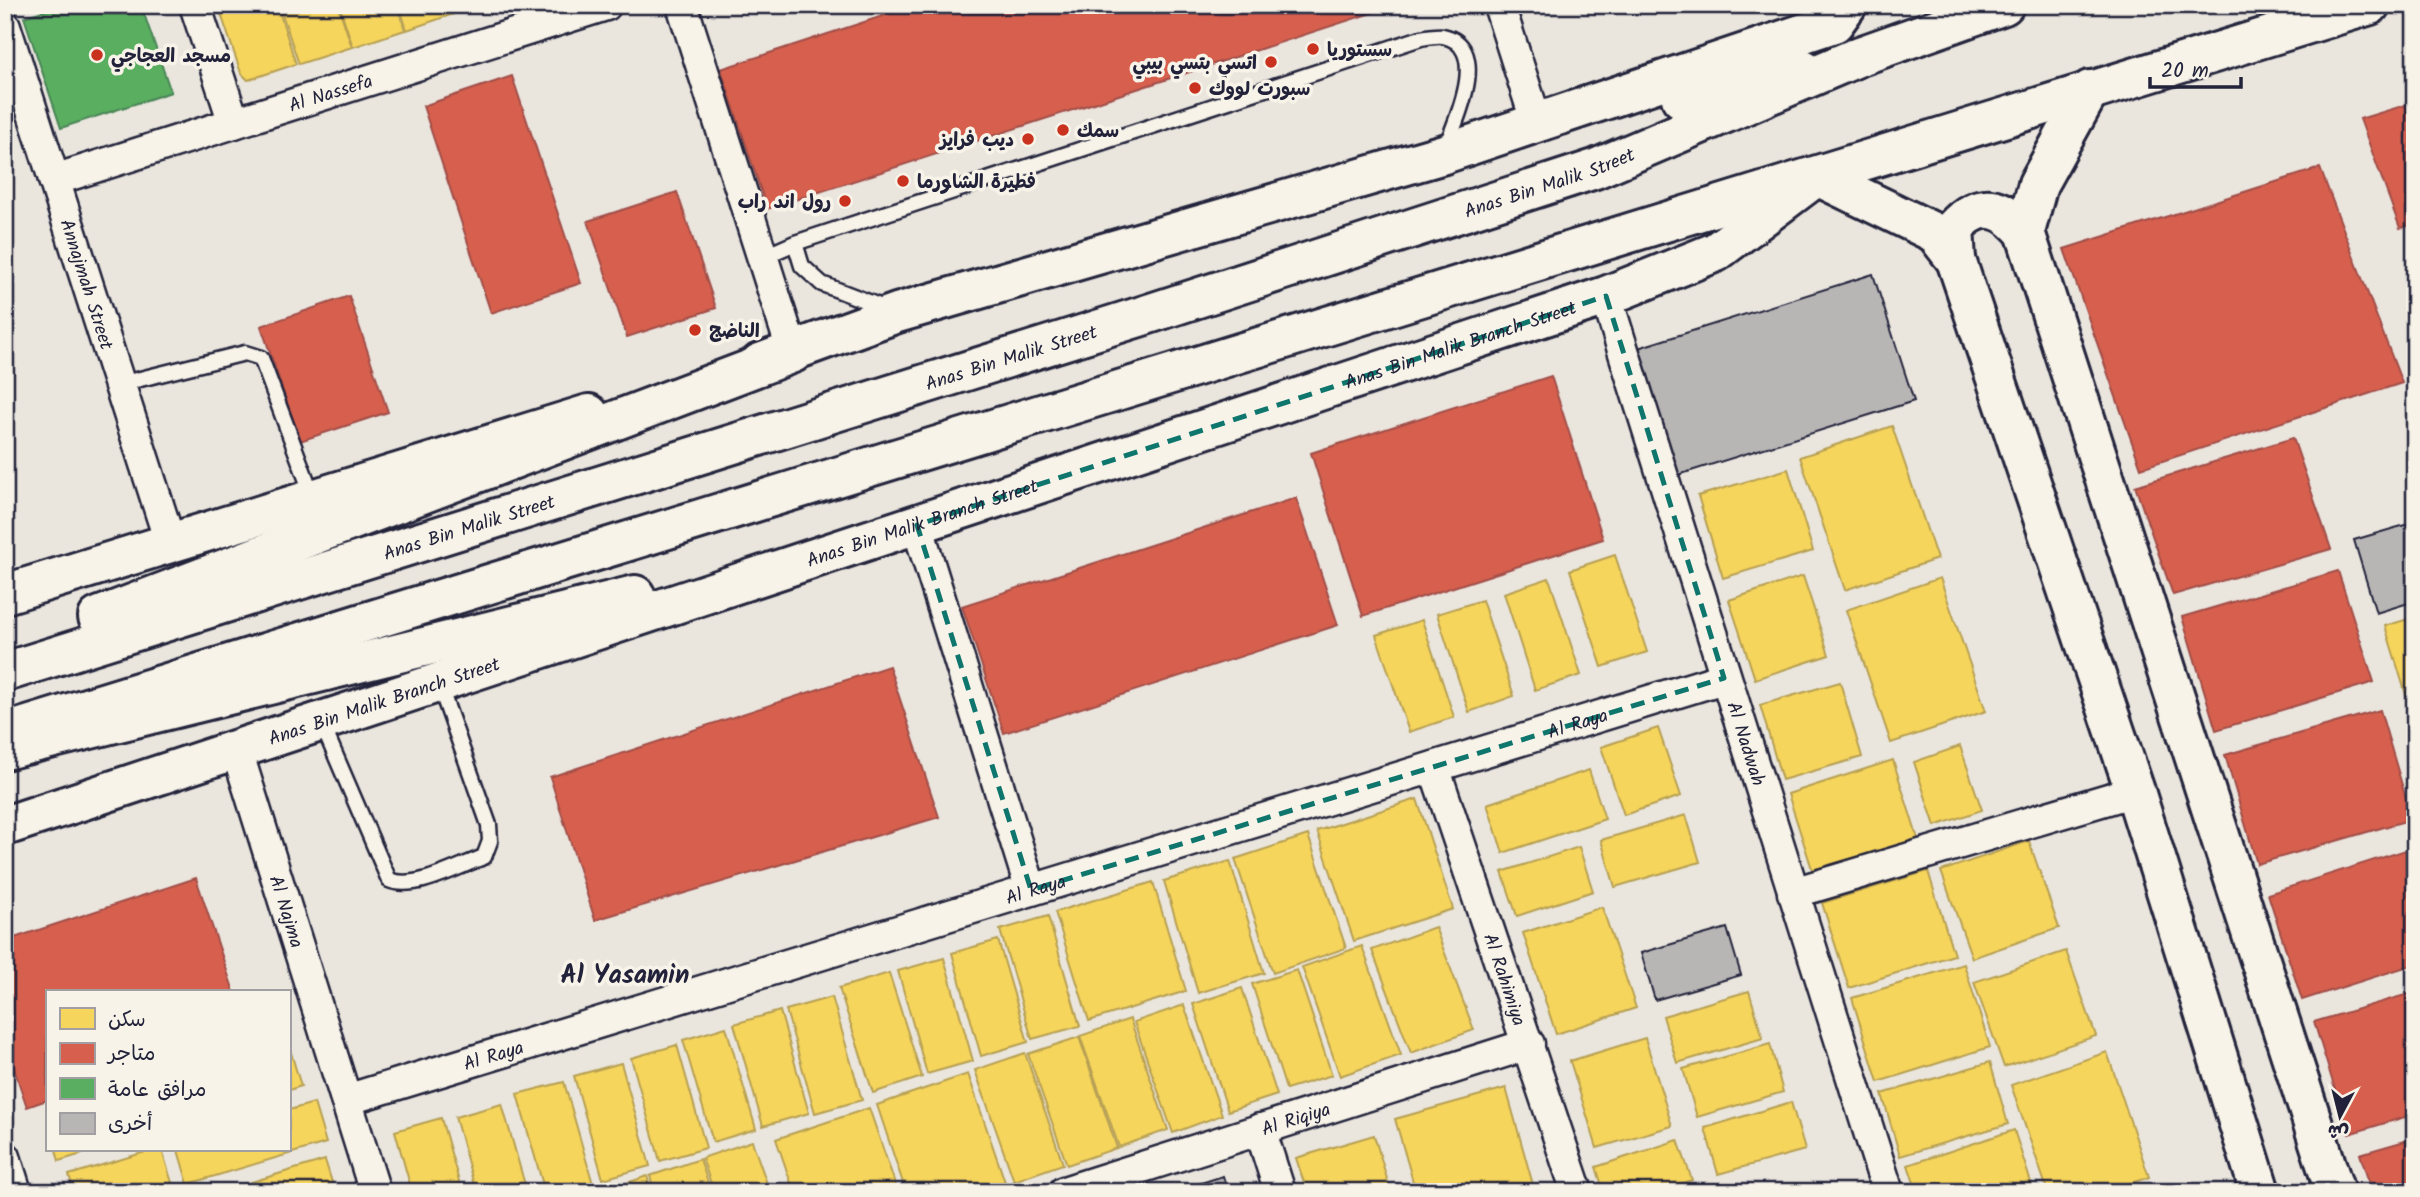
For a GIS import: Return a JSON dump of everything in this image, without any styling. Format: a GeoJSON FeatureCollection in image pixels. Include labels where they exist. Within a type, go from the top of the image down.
{"type":"FeatureCollection","features":[{"type":"Feature","properties":{"kind":"street"},"geometry":{"type":"LineString","coordinates":[[195,5],[234,123]]}},
{"type":"Feature","properties":{"kind":"street","name":"Al Nassefa"},"geometry":{"type":"LineString","coordinates":[[54,180],[606,5]]}},
{"type":"Feature","properties":{"kind":"street"},"geometry":{"type":"LineString","coordinates":[[682,5],[793,353]]}},
{"type":"Feature","properties":{"kind":"street"},"geometry":{"type":"LineString","coordinates":[[1499,5],[1537,124]]}},
{"type":"Feature","properties":{"kind":"street"},"geometry":{"type":"LineString","coordinates":[[5,653],[897,313],[1444,154],[1537,124],[1834,23],[1847,5]]}},
{"type":"Feature","properties":{"kind":"street","name":"Anas Bin Malik Street"},"geometry":{"type":"LineString","coordinates":[[5,672],[1142,316],[1595,169],[1860,56],[2004,5]]}},
{"type":"Feature","properties":{"kind":"street"},"geometry":{"type":"LineString","coordinates":[[5,733],[2370,5]]}},
{"type":"Feature","properties":{"kind":"street","name":"Annajmah Street"},"geometry":{"type":"LineString","coordinates":[[5,26],[170,542]]}},
{"type":"Feature","properties":{"kind":"street"},"geometry":{"type":"LineString","coordinates":[[1444,154],[1860,56]]}},
{"type":"Feature","properties":{"kind":"street"},"geometry":{"type":"LineString","coordinates":[[2025,232],[2038,184],[2090,90]]}},
{"type":"Feature","properties":{"kind":"street"},"geometry":{"type":"LineString","coordinates":[[1817,176],[1935,233],[1956,260]]}},
{"type":"Feature","properties":{"kind":"street","name":"Anas Bin Malik Branch Street"},"geometry":{"type":"LineString","coordinates":[[5,826],[1606,296],[1716,251],[1817,176]]}},
{"type":"Feature","properties":{"kind":"street"},"geometry":{"type":"LineString","coordinates":[[2251,1189],[2136,791],[1956,260],[1954,228],[1966,215],[1981,208],[2009,214],[2025,232],[2335,1192]]}},
{"type":"Feature","properties":{"kind":"street","name":"Al Nadwah"},"geometry":{"type":"LineString","coordinates":[[1606,296],[1724,678],[1888,1192]]}},
{"type":"Feature","properties":{"kind":"street"},"geometry":{"type":"LineString","coordinates":[[5,594],[313,497],[793,353]]}},
{"type":"Feature","properties":{"kind":"street"},"geometry":{"type":"LineString","coordinates":[[5,750],[917,525],[1031,890]]}},
{"type":"Feature","properties":{"kind":"street","name":"Al Raya"},"geometry":{"type":"LineString","coordinates":[[346,1100],[1724,678]]}},
{"type":"Feature","properties":{"kind":"street","name":"Al Najma"},"geometry":{"type":"LineString","coordinates":[[237,751],[375,1192]]}},
{"type":"Feature","properties":{"kind":"street","name":"Al Rahimiya"},"geometry":{"type":"LineString","coordinates":[[1434,768],[1530,1044],[1577,1192]]}},
{"type":"Feature","properties":{"kind":"street"},"geometry":{"type":"LineString","coordinates":[[1793,893],[2136,791]]}},
{"type":"Feature","properties":{"kind":"street","name":"Al Riqiya"},"geometry":{"type":"LineString","coordinates":[[1063,1192],[1530,1044]]}},
{"type":"Feature","properties":{"kind":"street"},"geometry":{"type":"LineString","coordinates":[[1260,1129],[1280,1192]]}},
{"type":"Feature","properties":{"kind":"street"},"geometry":{"type":"LineString","coordinates":[[5,1157],[16,1192]]}},
{"type":"Feature","properties":{"kind":"lane"},"geometry":{"type":"LineString","coordinates":[[763,257],[795,243],[1421,38],[1443,36],[1457,43],[1465,55],[1468,70],[1468,86],[1444,154]]}},
{"type":"Feature","properties":{"kind":"lane"},"geometry":{"type":"LineString","coordinates":[[795,243],[802,266],[822,285],[897,313]]}},
{"type":"Feature","properties":{"kind":"lane"},"geometry":{"type":"LineString","coordinates":[[120,384],[245,353],[255,354],[261,358],[313,497]]}},
{"type":"Feature","properties":{"kind":"lane"},"geometry":{"type":"LineString","coordinates":[[321,723],[389,880],[401,884],[422,878],[484,857],[490,841],[489,825],[439,684]]}},
{"type":"Feature","properties":{"kind":"highlighted area"},"geometry":{"type":"Polygon","coordinates":[[[1606,296],[1724,678],[1031,890],[917,525],[1606,296]]]}},
{"type":"Feature","properties":{"kind":"building: سكن"},"geometry":{"type":"Polygon","coordinates":[[[218,5],[277,5],[296,64],[248,80],[241,73],[218,5]]]}},
{"type":"Feature","properties":{"kind":"building: سكن"},"geometry":{"type":"Polygon","coordinates":[[[279,5],[338,5],[352,47],[299,64],[279,5]]]}},
{"type":"Feature","properties":{"kind":"building: سكن"},"geometry":{"type":"Polygon","coordinates":[[[339,5],[397,5],[405,30],[353,47],[339,5]]]}},
{"type":"Feature","properties":{"kind":"building: سكن"},"geometry":{"type":"Polygon","coordinates":[[[399,5],[457,5],[459,12],[407,30],[399,5]]]}},
{"type":"Feature","properties":{"kind":"building: سكن"},"geometry":{"type":"Polygon","coordinates":[[[1892,426],[1937,559],[1845,590],[1800,457],[1892,426]]]}},
{"type":"Feature","properties":{"kind":"building: سكن"},"geometry":{"type":"Polygon","coordinates":[[[1788,469],[1813,551],[1723,578],[1698,496],[1788,469]]]}},
{"type":"Feature","properties":{"kind":"building: سكن"},"geometry":{"type":"Polygon","coordinates":[[[1615,555],[1647,652],[1602,667],[1570,570],[1615,555]]]}},
{"type":"Feature","properties":{"kind":"building: سكن"},"geometry":{"type":"Polygon","coordinates":[[[1803,576],[1829,655],[1755,679],[1729,600],[1803,576]]]}},
{"type":"Feature","properties":{"kind":"building: سكن"},"geometry":{"type":"Polygon","coordinates":[[[1549,578],[1581,675],[1535,690],[1504,593],[1549,578]]]}},
{"type":"Feature","properties":{"kind":"building: سكن"},"geometry":{"type":"Polygon","coordinates":[[[1940,578],[1986,711],[1891,743],[1846,610],[1940,578]]]}},
{"type":"Feature","properties":{"kind":"building: سكن"},"geometry":{"type":"Polygon","coordinates":[[[1482,600],[1514,696],[1469,712],[1437,614],[1482,600]]]}},
{"type":"Feature","properties":{"kind":"building: سكن"},"geometry":{"type":"Polygon","coordinates":[[[2415,617],[2415,695],[2407,698],[2385,626],[2415,617]]]}},
{"type":"Feature","properties":{"kind":"building: سكن"},"geometry":{"type":"Polygon","coordinates":[[[1422,620],[1454,717],[1409,732],[1376,635],[1422,620]]]}},
{"type":"Feature","properties":{"kind":"building: سكن"},"geometry":{"type":"Polygon","coordinates":[[[1840,682],[1862,757],[1782,780],[1760,705],[1840,682]]]}},
{"type":"Feature","properties":{"kind":"building: سكن"},"geometry":{"type":"Polygon","coordinates":[[[1658,728],[1681,796],[1624,815],[1601,747],[1658,728]]]}},
{"type":"Feature","properties":{"kind":"building: سكن"},"geometry":{"type":"Polygon","coordinates":[[[1960,746],[1982,810],[1935,826],[1914,762],[1960,746]]]}},
{"type":"Feature","properties":{"kind":"building: سكن"},"geometry":{"type":"Polygon","coordinates":[[[1893,760],[1918,839],[1813,872],[1788,794],[1893,760]]]}},
{"type":"Feature","properties":{"kind":"building: سكن"},"geometry":{"type":"Polygon","coordinates":[[[1589,770],[1605,819],[1503,853],[1487,804],[1589,770]]]}},
{"type":"Feature","properties":{"kind":"building: سكن"},"geometry":{"type":"Polygon","coordinates":[[[1417,799],[1453,909],[1354,941],[1317,831],[1417,799]]]}},
{"type":"Feature","properties":{"kind":"building: سكن"},"geometry":{"type":"Polygon","coordinates":[[[1686,815],[1700,862],[1615,887],[1601,840],[1686,815]]]}},
{"type":"Feature","properties":{"kind":"building: سكن"},"geometry":{"type":"Polygon","coordinates":[[[1308,835],[1346,948],[1273,973],[1235,859],[1308,835]]]}},
{"type":"Feature","properties":{"kind":"building: سكن"},"geometry":{"type":"Polygon","coordinates":[[[2029,841],[2059,928],[1972,958],[1941,871],[2029,841]]]}},
{"type":"Feature","properties":{"kind":"building: سكن"},"geometry":{"type":"Polygon","coordinates":[[[1579,847],[1593,891],[1517,916],[1502,872],[1579,847]]]}},
{"type":"Feature","properties":{"kind":"building: سكن"},"geometry":{"type":"Polygon","coordinates":[[[1230,861],[1264,973],[1198,993],[1164,881],[1230,861]]]}},
{"type":"Feature","properties":{"kind":"building: سكن"},"geometry":{"type":"Polygon","coordinates":[[[1928,871],[1954,955],[1849,988],[1822,903],[1928,871]]]}},
{"type":"Feature","properties":{"kind":"building: سكن"},"geometry":{"type":"Polygon","coordinates":[[[1153,882],[1186,991],[1089,1021],[1055,912],[1153,882]]]}},
{"type":"Feature","properties":{"kind":"building: سكن"},"geometry":{"type":"Polygon","coordinates":[[[1602,907],[1636,1008],[1556,1034],[1523,933],[1602,907]]]}},
{"type":"Feature","properties":{"kind":"building: سكن"},"geometry":{"type":"Polygon","coordinates":[[[1048,916],[1080,1026],[1032,1039],[1000,930],[1048,916]]]}},
{"type":"Feature","properties":{"kind":"building: سكن"},"geometry":{"type":"Polygon","coordinates":[[[1435,927],[1474,1030],[1411,1053],[1372,950],[1435,927]]]}},
{"type":"Feature","properties":{"kind":"building: سكن"},"geometry":{"type":"Polygon","coordinates":[[[998,940],[1028,1042],[981,1056],[952,953],[998,940]]]}},
{"type":"Feature","properties":{"kind":"building: سكن"},"geometry":{"type":"Polygon","coordinates":[[[1362,946],[1401,1055],[1340,1076],[1302,967],[1362,946]]]}},
{"type":"Feature","properties":{"kind":"building: سكن"},"geometry":{"type":"Polygon","coordinates":[[[2066,951],[2096,1036],[2004,1067],[1974,982],[2066,951]]]}},
{"type":"Feature","properties":{"kind":"building: سكن"},"geometry":{"type":"Polygon","coordinates":[[[944,958],[973,1061],[927,1074],[898,971],[944,958]]]}},
{"type":"Feature","properties":{"kind":"building: سكن"},"geometry":{"type":"Polygon","coordinates":[[[1964,964],[1990,1047],[1878,1082],[1852,998],[1964,964]]]}},
{"type":"Feature","properties":{"kind":"building: سكن"},"geometry":{"type":"Polygon","coordinates":[[[1297,970],[1332,1075],[1286,1089],[1252,984],[1297,970]]]}},
{"type":"Feature","properties":{"kind":"building: سكن"},"geometry":{"type":"Polygon","coordinates":[[[889,973],[922,1077],[873,1093],[839,988],[889,973]]]}},
{"type":"Feature","properties":{"kind":"building: سكن"},"geometry":{"type":"Polygon","coordinates":[[[1242,988],[1277,1095],[1228,1111],[1193,1004],[1242,988]]]}},
{"type":"Feature","properties":{"kind":"building: سكن"},"geometry":{"type":"Polygon","coordinates":[[[1749,991],[1763,1038],[1677,1063],[1663,1016],[1749,991]]]}},
{"type":"Feature","properties":{"kind":"building: سكن"},"geometry":{"type":"Polygon","coordinates":[[[832,997],[862,1100],[815,1113],[786,1010],[832,997]]]}},
{"type":"Feature","properties":{"kind":"building: سكن"},"geometry":{"type":"Polygon","coordinates":[[[1184,1005],[1222,1115],[1173,1133],[1134,1022],[1184,1005]]]}},
{"type":"Feature","properties":{"kind":"building: سكن"},"geometry":{"type":"Polygon","coordinates":[[[780,1011],[809,1113],[763,1126],[734,1024],[780,1011]]]}},
{"type":"Feature","properties":{"kind":"building: سكن"},"geometry":{"type":"Polygon","coordinates":[[[1130,1019],[1168,1130],[1119,1147],[1080,1036],[1130,1019]]]}},
{"type":"Feature","properties":{"kind":"building: سكن"},"geometry":{"type":"Polygon","coordinates":[[[726,1027],[756,1129],[713,1142],[683,1040],[726,1027]]]}},
{"type":"Feature","properties":{"kind":"building: سكن"},"geometry":{"type":"Polygon","coordinates":[[[1079,1037],[1117,1148],[1067,1165],[1028,1054],[1079,1037]]]}},
{"type":"Feature","properties":{"kind":"building: سكن"},"geometry":{"type":"Polygon","coordinates":[[[1645,1038],[1672,1126],[1597,1148],[1570,1061],[1645,1038]]]}},
{"type":"Feature","properties":{"kind":"building: سكن"},"geometry":{"type":"Polygon","coordinates":[[[1770,1044],[1783,1092],[1697,1117],[1683,1069],[1770,1044]]]}},
{"type":"Feature","properties":{"kind":"building: سكن"},"geometry":{"type":"Polygon","coordinates":[[[677,1045],[706,1148],[660,1161],[631,1058],[677,1045]]]}},
{"type":"Feature","properties":{"kind":"building: سكن"},"geometry":{"type":"Polygon","coordinates":[[[290,1049],[301,1086],[290,1090],[290,1049]]]}},
{"type":"Feature","properties":{"kind":"building: سكن"},"geometry":{"type":"Polygon","coordinates":[[[2107,1052],[2149,1177],[2105,1192],[2048,1192],[2011,1085],[2107,1052]]]}},
{"type":"Feature","properties":{"kind":"building: سكن"},"geometry":{"type":"Polygon","coordinates":[[[1025,1053],[1063,1164],[1014,1181],[975,1070],[1025,1053]]]}},
{"type":"Feature","properties":{"kind":"building: سكن"},"geometry":{"type":"Polygon","coordinates":[[[1990,1062],[2008,1124],[1900,1156],[1882,1094],[1990,1062]]]}},
{"type":"Feature","properties":{"kind":"building: سكن"},"geometry":{"type":"Polygon","coordinates":[[[621,1063],[650,1166],[603,1179],[574,1076],[621,1063]]]}},
{"type":"Feature","properties":{"kind":"building: سكن"},"geometry":{"type":"Polygon","coordinates":[[[968,1074],[1005,1182],[976,1192],[906,1192],[877,1105],[968,1074]]]}},
{"type":"Feature","properties":{"kind":"building: سكن"},"geometry":{"type":"Polygon","coordinates":[[[564,1082],[593,1184],[565,1192],[545,1192],[517,1094],[564,1082]]]}},
{"type":"Feature","properties":{"kind":"building: سكن"},"geometry":{"type":"Polygon","coordinates":[[[1506,1088],[1535,1192],[1416,1192],[1395,1119],[1506,1088]]]}},
{"type":"Feature","properties":{"kind":"building: سكن"},"geometry":{"type":"Polygon","coordinates":[[[1791,1102],[1805,1150],[1718,1174],[1705,1128],[1791,1102]]]}},
{"type":"Feature","properties":{"kind":"building: سكن"},"geometry":{"type":"Polygon","coordinates":[[[314,1103],[326,1143],[188,1184],[179,1152],[290,1152],[290,1110],[314,1103]]]}},
{"type":"Feature","properties":{"kind":"building: سكن"},"geometry":{"type":"Polygon","coordinates":[[[502,1104],[527,1192],[476,1192],[455,1117],[502,1104]]]}},
{"type":"Feature","properties":{"kind":"building: سكن"},"geometry":{"type":"Polygon","coordinates":[[[869,1108],[898,1192],[794,1192],[776,1139],[869,1108]]]}},
{"type":"Feature","properties":{"kind":"building: سكن"},"geometry":{"type":"Polygon","coordinates":[[[441,1118],[462,1192],[412,1192],[395,1131],[441,1118]]]}},
{"type":"Feature","properties":{"kind":"building: سكن"},"geometry":{"type":"Polygon","coordinates":[[[2014,1130],[2034,1192],[1917,1192],[1908,1165],[2014,1130]]]}},
{"type":"Feature","properties":{"kind":"building: سكن"},"geometry":{"type":"Polygon","coordinates":[[[1374,1135],[1390,1189],[1307,1192],[1296,1158],[1374,1135]]]}},
{"type":"Feature","properties":{"kind":"building: سكن"},"geometry":{"type":"Polygon","coordinates":[[[1678,1140],[1692,1180],[1655,1192],[1604,1192],[1596,1167],[1678,1140]]]}},
{"type":"Feature","properties":{"kind":"building: سكن"},"geometry":{"type":"Polygon","coordinates":[[[752,1141],[770,1192],[714,1192],[702,1158],[752,1141]]]}},
{"type":"Feature","properties":{"kind":"building: سكن"},"geometry":{"type":"Polygon","coordinates":[[[57,1152],[88,1152],[59,1161],[57,1152]]]}},
{"type":"Feature","properties":{"kind":"building: سكن"},"geometry":{"type":"Polygon","coordinates":[[[145,1152],[163,1152],[173,1186],[155,1192],[74,1192],[69,1175],[145,1152]]]}},
{"type":"Feature","properties":{"kind":"building: سكن"},"geometry":{"type":"Polygon","coordinates":[[[700,1159],[711,1192],[655,1192],[650,1176],[700,1159]]]}},
{"type":"Feature","properties":{"kind":"building: سكن"},"geometry":{"type":"Polygon","coordinates":[[[325,1160],[335,1192],[218,1192],[325,1160]]]}},
{"type":"Feature","properties":{"kind":"building: سكن"},"geometry":{"type":"Polygon","coordinates":[[[647,1176],[652,1192],[601,1192],[647,1176]]]}},
{"type":"Feature","properties":{"kind":"building: متاجر"},"geometry":{"type":"Polygon","coordinates":[[[916,5],[1396,5],[767,209],[721,69],[916,5]]]}},
{"type":"Feature","properties":{"kind":"building: متاجر"},"geometry":{"type":"Polygon","coordinates":[[[512,76],[581,283],[491,313],[423,106],[512,76]]]}},
{"type":"Feature","properties":{"kind":"building: متاجر"},"geometry":{"type":"Polygon","coordinates":[[[2415,102],[2415,224],[2400,228],[2360,119],[2415,102]]]}},
{"type":"Feature","properties":{"kind":"building: متاجر"},"geometry":{"type":"Polygon","coordinates":[[[2320,168],[2402,383],[2141,468],[2064,249],[2320,168]]]}},
{"type":"Feature","properties":{"kind":"building: متاجر"},"geometry":{"type":"Polygon","coordinates":[[[677,192],[716,308],[627,337],[588,221],[677,192]]]}},
{"type":"Feature","properties":{"kind":"building: متاجر"},"geometry":{"type":"Polygon","coordinates":[[[349,296],[388,412],[300,441],[261,326],[349,296]]]}},
{"type":"Feature","properties":{"kind":"building: متاجر"},"geometry":{"type":"Polygon","coordinates":[[[1551,376],[1603,539],[1363,616],[1311,453],[1551,376]]]}},
{"type":"Feature","properties":{"kind":"building: متاجر"},"geometry":{"type":"Polygon","coordinates":[[[2293,438],[2331,549],[2173,595],[2135,486],[2293,438]]]}},
{"type":"Feature","properties":{"kind":"building: متاجر"},"geometry":{"type":"Polygon","coordinates":[[[1296,498],[1338,625],[1004,733],[962,606],[1296,498]]]}},
{"type":"Feature","properties":{"kind":"building: متاجر"},"geometry":{"type":"Polygon","coordinates":[[[2338,571],[2374,682],[2216,730],[2182,617],[2338,571]]]}},
{"type":"Feature","properties":{"kind":"building: متاجر"},"geometry":{"type":"Polygon","coordinates":[[[889,666],[939,817],[595,920],[550,777],[889,666]]]}},
{"type":"Feature","properties":{"kind":"building: متاجر"},"geometry":{"type":"Polygon","coordinates":[[[2380,710],[2412,819],[2257,864],[2225,755],[2380,710]]]}},
{"type":"Feature","properties":{"kind":"building: متاجر"},"geometry":{"type":"Polygon","coordinates":[[[2415,847],[2415,964],[2302,1000],[2268,894],[2415,847]]]}},
{"type":"Feature","properties":{"kind":"building: متاجر"},"geometry":{"type":"Polygon","coordinates":[[[196,878],[233,990],[46,990],[46,1100],[27,1107],[5,1042],[5,941],[196,878]]]}},
{"type":"Feature","properties":{"kind":"building: متاجر"},"geometry":{"type":"Polygon","coordinates":[[[2415,992],[2415,1114],[2349,1134],[2314,1022],[2415,992]]]}},
{"type":"Feature","properties":{"kind":"building: متاجر"},"geometry":{"type":"Polygon","coordinates":[[[2415,1138],[2415,1192],[2372,1192],[2360,1154],[2415,1138]]]}},
{"type":"Feature","properties":{"kind":"building: مرافق عامة","name":"مسجد العجاجي"},"geometry":{"type":"Polygon","coordinates":[[[61,5],[141,5],[171,92],[61,128],[24,17],[61,5]]]}},
{"type":"Feature","properties":{"kind":"building: أخرى"},"geometry":{"type":"Polygon","coordinates":[[[1873,274],[1914,401],[1675,476],[1635,349],[1873,274]]]}},
{"type":"Feature","properties":{"kind":"building: أخرى"},"geometry":{"type":"Polygon","coordinates":[[[2415,522],[2415,601],[2376,613],[2354,540],[2415,522]]]}},
{"type":"Feature","properties":{"kind":"building: أخرى"},"geometry":{"type":"Polygon","coordinates":[[[2415,710],[2415,733],[2408,712],[2415,710]]]}},
{"type":"Feature","properties":{"kind":"building: أخرى"},"geometry":{"type":"Polygon","coordinates":[[[1727,928],[1741,975],[1655,1000],[1641,953],[1727,928]]]}},
{"type":"Feature","properties":{"kind":"building: أخرى"},"geometry":{"type":"Polygon","coordinates":[[[1223,1176],[1228,1192],[1173,1192],[1223,1176]]]}},
{"type":"Feature","properties":{"kind":"place","name":"سستوريا"},"geometry":{"type":"Point","coordinates":[1313,49]}},
{"type":"Feature","properties":{"kind":"place","name":"مسجد العجاجي"},"geometry":{"type":"Point","coordinates":[97,55]}},
{"type":"Feature","properties":{"kind":"place","name":"اتسي بتسي بيبي"},"geometry":{"type":"Point","coordinates":[1271,62]}},
{"type":"Feature","properties":{"kind":"place","name":"سبورت لووك"},"geometry":{"type":"Point","coordinates":[1195,88]}},
{"type":"Feature","properties":{"kind":"place","name":"سمك"},"geometry":{"type":"Point","coordinates":[1063,130]}},
{"type":"Feature","properties":{"kind":"place","name":"ديب فرايز"},"geometry":{"type":"Point","coordinates":[1028,139]}},
{"type":"Feature","properties":{"kind":"place","name":"فطيرة الشاورما"},"geometry":{"type":"Point","coordinates":[903,181]}},
{"type":"Feature","properties":{"kind":"place","name":"رول اند راب"},"geometry":{"type":"Point","coordinates":[845,201]}},
{"type":"Feature","properties":{"kind":"place","name":"الناضج"},"geometry":{"type":"Point","coordinates":[695,330]}},
{"type":"Feature","properties":{"kind":"district","name":"Al Yasamin"},"geometry":{"type":"Point","coordinates":[625,974]}}]}
